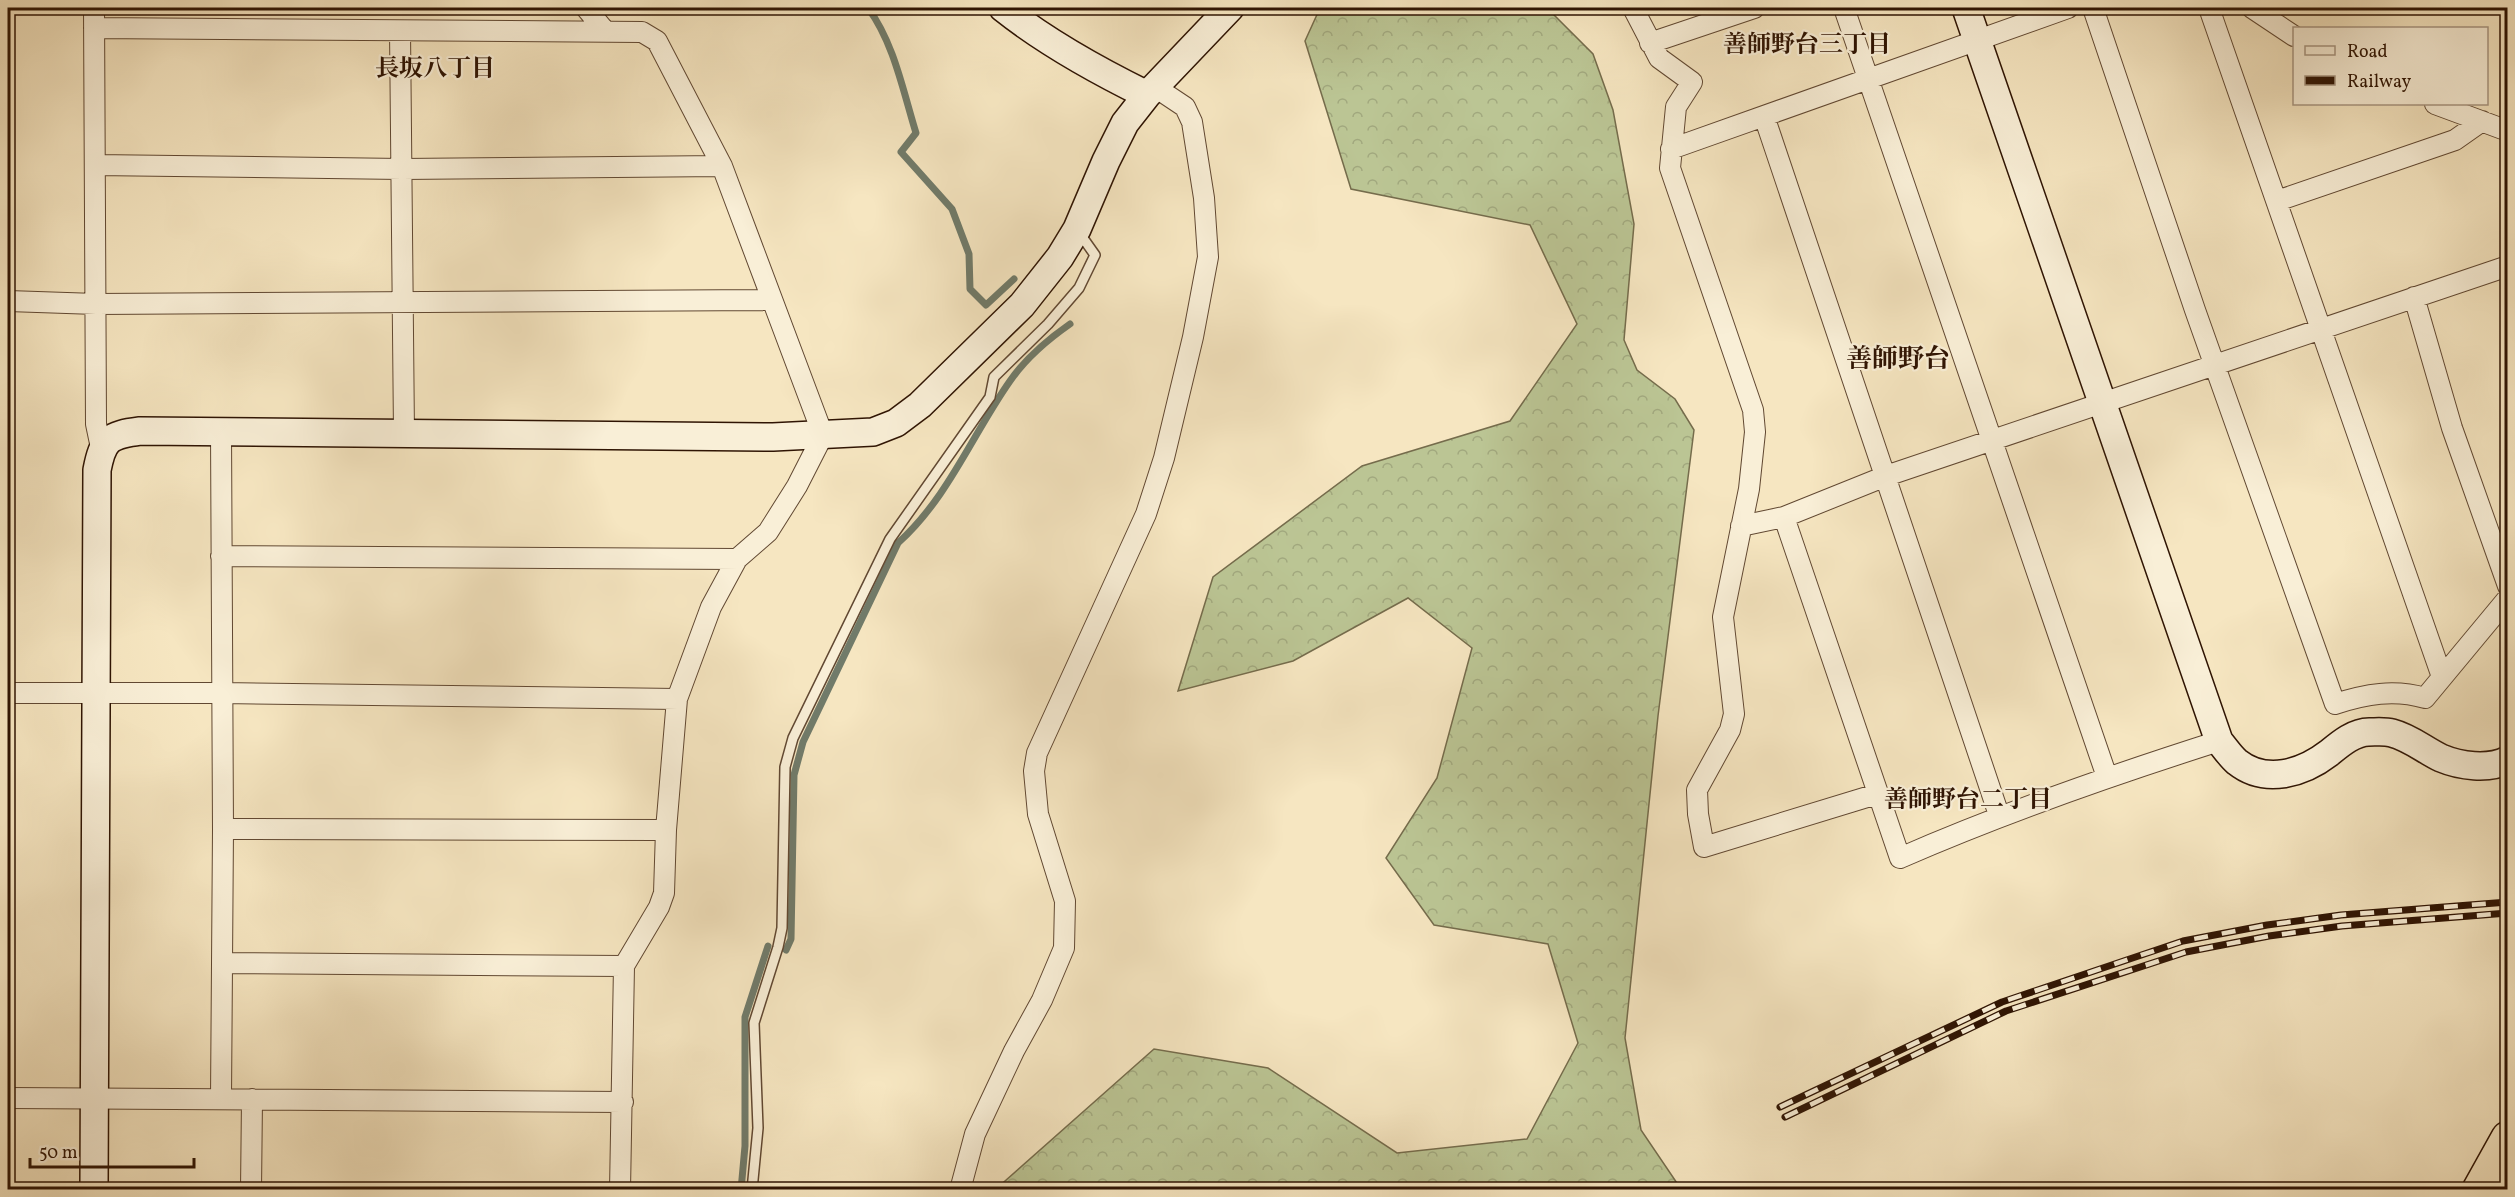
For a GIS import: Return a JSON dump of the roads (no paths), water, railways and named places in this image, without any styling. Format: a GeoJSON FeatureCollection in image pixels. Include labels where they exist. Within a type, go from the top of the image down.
{"type":"FeatureCollection","features":[{"type":"Feature","properties":{"kind":"highway"},"geometry":{"type":"LineString","coordinates":[[2479,1190],[2508,1138]]}},
{"type":"Feature","properties":{"kind":"street"},"geometry":{"type":"LineString","coordinates":[[94,8],[96,424],[101,448],[97,470],[94,1190]]}},
{"type":"Feature","properties":{"kind":"street"},"geometry":{"type":"LineString","coordinates":[[586,8],[605,31]]}},
{"type":"Feature","properties":{"kind":"street"},"geometry":{"type":"LineString","coordinates":[[960,1190],[975,1134],[1014,1051],[1042,1000],[1064,948],[1065,901],[1038,814],[1034,771],[1037,753],[1146,514],[1164,458],[1193,337],[1208,257],[1204,198],[1192,122],[1185,107],[1084,63],[1033,31],[1003,8]]}},
{"type":"Feature","properties":{"kind":"street"},"geometry":{"type":"LineString","coordinates":[[101,448],[118,434],[140,432],[773,437],[873,432],[896,423],[920,405],[1035,290],[1060,257],[1077,229],[1120,132],[1151,91],[1230,8]]}},
{"type":"Feature","properties":{"kind":"street"},"geometry":{"type":"LineString","coordinates":[[1633,8],[1659,58],[1692,82],[1676,107],[1670,168],[1753,410],[1755,432],[1749,489],[1723,617],[1734,714],[1730,730],[1697,790],[1698,814],[1704,847],[1877,794]]}},
{"type":"Feature","properties":{"kind":"street"},"geometry":{"type":"LineString","coordinates":[[1650,43],[1754,8]]}},
{"type":"Feature","properties":{"kind":"street"},"geometry":{"type":"LineString","coordinates":[[1844,8],[2107,777]]}},
{"type":"Feature","properties":{"kind":"street"},"geometry":{"type":"LineString","coordinates":[[1966,8],[2219,741],[2238,762],[2261,774],[2290,774],[2314,765],[2345,741],[2365,732],[2390,732],[2417,742],[2440,758],[2469,766],[2500,764],[2508,760]]}},
{"type":"Feature","properties":{"kind":"street"},"geometry":{"type":"LineString","coordinates":[[1671,149],[2068,8]]}},
{"type":"Feature","properties":{"kind":"street"},"geometry":{"type":"LineString","coordinates":[[2093,8],[2215,364],[2336,704],[2359,696],[2383,693],[2405,693],[2425,698],[2508,598]]}},
{"type":"Feature","properties":{"kind":"street"},"geometry":{"type":"LineString","coordinates":[[2209,8],[2442,677]]}},
{"type":"Feature","properties":{"kind":"street"},"geometry":{"type":"LineString","coordinates":[[2252,8],[2293,35]]}},
{"type":"Feature","properties":{"kind":"street"},"geometry":{"type":"LineString","coordinates":[[94,28],[642,32],[657,41],[722,166],[823,435],[797,486],[768,532],[737,559],[711,607],[677,699],[666,830],[664,893],[659,907],[624,966],[620,1190]]}},
{"type":"Feature","properties":{"kind":"street"},"geometry":{"type":"LineString","coordinates":[[400,31],[404,434]]}},
{"type":"Feature","properties":{"kind":"street"},"geometry":{"type":"LineString","coordinates":[[2438,105],[2508,131]]}},
{"type":"Feature","properties":{"kind":"street"},"geometry":{"type":"LineString","coordinates":[[1764,116],[2000,815]]}},
{"type":"Feature","properties":{"kind":"street"},"geometry":{"type":"LineString","coordinates":[[2277,201],[2455,140],[2482,121]]}},
{"type":"Feature","properties":{"kind":"street"},"geometry":{"type":"LineString","coordinates":[[95,165],[402,169],[722,166]]}},
{"type":"Feature","properties":{"kind":"street"},"geometry":{"type":"LineString","coordinates":[[1741,526],[1784,518],[1886,476],[2508,266]]}},
{"type":"Feature","properties":{"kind":"street"},"geometry":{"type":"LineString","coordinates":[[2414,297],[2452,428],[2508,586]]}},
{"type":"Feature","properties":{"kind":"street"},"geometry":{"type":"LineString","coordinates":[[8,301],[96,304],[772,300]]}},
{"type":"Feature","properties":{"kind":"street"},"geometry":{"type":"LineString","coordinates":[[221,432],[223,829],[221,1098]]}},
{"type":"Feature","properties":{"kind":"street"},"geometry":{"type":"LineString","coordinates":[[1784,518],[1900,858],[2000,815],[2219,741]]}},
{"type":"Feature","properties":{"kind":"street"},"geometry":{"type":"LineString","coordinates":[[221,556],[737,559]]}},
{"type":"Feature","properties":{"kind":"street"},"geometry":{"type":"LineString","coordinates":[[8,693],[221,693],[677,699]]}},
{"type":"Feature","properties":{"kind":"street"},"geometry":{"type":"LineString","coordinates":[[223,829],[666,830]]}},
{"type":"Feature","properties":{"kind":"street"},"geometry":{"type":"LineString","coordinates":[[222,963],[624,966]]}},
{"type":"Feature","properties":{"kind":"street"},"geometry":{"type":"LineString","coordinates":[[8,1098],[623,1102]]}},
{"type":"Feature","properties":{"kind":"street"},"geometry":{"type":"LineString","coordinates":[[252,1099],[252,1190]]}},
{"type":"Feature","properties":{"kind":"lane"},"geometry":{"type":"LineString","coordinates":[[752,1190],[758,1128],[754,1023],[782,928],[785,767],[794,738],[890,539],[990,397],[994,377],[1048,324],[1079,288],[1095,255],[1077,229]]}},
{"type":"Feature","properties":{"kind":"waterway"},"geometry":{"type":"LineString","coordinates":[[868,8],[885,36],[916,133],[901,152],[952,209],[969,254],[970,289],[986,305],[1014,279]]}},
{"type":"Feature","properties":{"kind":"waterway"},"geometry":{"type":"LineString","coordinates":[[786,950],[791,939],[794,775],[803,742],[898,543],[916,525],[945,486],[1016,373],[1037,350],[1070,324]]}},
{"type":"Feature","properties":{"kind":"waterway"},"geometry":{"type":"LineString","coordinates":[[741,1190],[745,1146],[745,1017],[768,946]]}},
{"type":"Feature","properties":{"kind":"railway"},"geometry":{"type":"LineString","coordinates":[[1780,1107],[2002,1002],[2183,941],[2267,925],[2341,915],[2508,902]]}},
{"type":"Feature","properties":{"kind":"railway"},"geometry":{"type":"LineString","coordinates":[[1785,1117],[2006,1011],[2186,952],[2269,936],[2342,926],[2508,913]]}},
{"type":"Feature","properties":{"kind":"district","name":"善師野台三丁目"},"geometry":{"type":"Point","coordinates":[1807,44]}},
{"type":"Feature","properties":{"kind":"district","name":"長坂八丁目"},"geometry":{"type":"Point","coordinates":[435,68]}},
{"type":"Feature","properties":{"kind":"district","name":"善師野台"},"geometry":{"type":"Point","coordinates":[1898,358]}},
{"type":"Feature","properties":{"kind":"district","name":"善師野台二丁目"},"geometry":{"type":"Point","coordinates":[1968,799]}}]}
